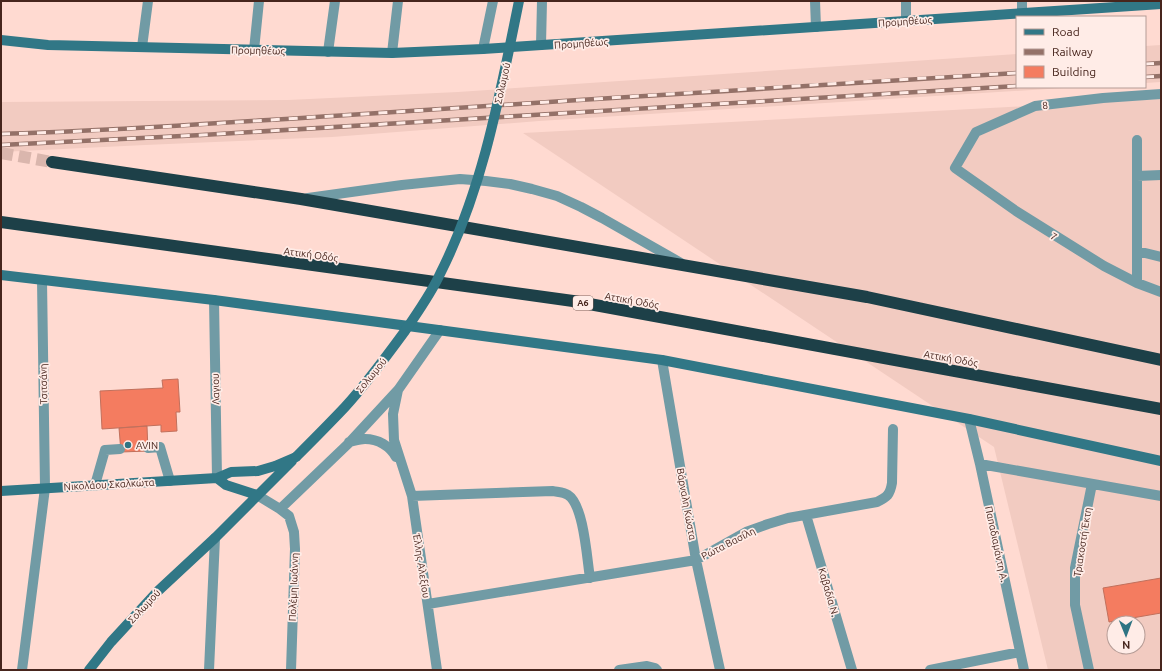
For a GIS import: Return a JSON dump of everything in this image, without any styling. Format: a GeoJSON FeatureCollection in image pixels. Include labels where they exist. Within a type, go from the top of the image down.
{"type":"FeatureCollection","features":[{"type":"Feature","properties":{"kind":"highway"},"geometry":{"type":"LineString","coordinates":[[52,162],[301,199],[867,297],[1161,360]]}},
{"type":"Feature","properties":{"kind":"highway","name":"Αττική Οδός"},"geometry":{"type":"LineString","coordinates":[[1,222],[572,301],[1161,409]]}},
{"type":"Feature","properties":{"kind":"street"},"geometry":{"type":"LineString","coordinates":[[142,48],[148,1]]}},
{"type":"Feature","properties":{"kind":"street"},"geometry":{"type":"LineString","coordinates":[[254,50],[259,1]]}},
{"type":"Feature","properties":{"kind":"street"},"geometry":{"type":"LineString","coordinates":[[328,52],[334,1]]}},
{"type":"Feature","properties":{"kind":"street"},"geometry":{"type":"LineString","coordinates":[[392,53],[398,1]]}},
{"type":"Feature","properties":{"kind":"street"},"geometry":{"type":"LineString","coordinates":[[483,49],[493,1]]}},
{"type":"Feature","properties":{"kind":"street","name":"Σολωμού"},"geometry":{"type":"LineString","coordinates":[[90,670],[111,642],[158,591],[215,538],[346,406],[388,355],[418,312],[440,275],[462,225],[484,158],[519,1]]}},
{"type":"Feature","properties":{"kind":"street"},"geometry":{"type":"LineString","coordinates":[[541,45],[542,1]]}},
{"type":"Feature","properties":{"kind":"street"},"geometry":{"type":"LineString","coordinates":[[816,1],[816,27]]}},
{"type":"Feature","properties":{"kind":"street"},"geometry":{"type":"LineString","coordinates":[[906,1],[906,21]]}},
{"type":"Feature","properties":{"kind":"street"},"geometry":{"type":"LineString","coordinates":[[1022,1],[1022,13]]}},
{"type":"Feature","properties":{"kind":"street","name":"Προμηθέως"},"geometry":{"type":"LineString","coordinates":[[1,40],[48,45],[392,53],[483,49],[1161,4]]}},
{"type":"Feature","properties":{"kind":"street","name":"8"},"geometry":{"type":"LineString","coordinates":[[955,168],[976,132],[1035,106],[1103,98],[1161,94]]}},
{"type":"Feature","properties":{"kind":"street"},"geometry":{"type":"LineString","coordinates":[[1137,140],[1137,283]]}},
{"type":"Feature","properties":{"kind":"street","name":"7"},"geometry":{"type":"LineString","coordinates":[[955,168],[990,194],[1104,266],[1137,283],[1161,292]]}},
{"type":"Feature","properties":{"kind":"street"},"geometry":{"type":"LineString","coordinates":[[1137,176],[1161,175]]}},
{"type":"Feature","properties":{"kind":"street"},"geometry":{"type":"LineString","coordinates":[[301,199],[402,185],[460,179],[510,184],[557,196],[581,207],[687,266]]}},
{"type":"Feature","properties":{"kind":"street"},"geometry":{"type":"LineString","coordinates":[[1137,251],[1161,257]]}},
{"type":"Feature","properties":{"kind":"street"},"geometry":{"type":"LineString","coordinates":[[1,274],[214,300],[662,360],[969,419],[1161,461]]}},
{"type":"Feature","properties":{"kind":"street","name":"Τσιτσάνη"},"geometry":{"type":"LineString","coordinates":[[22,670],[45,488],[42,280]]}},
{"type":"Feature","properties":{"kind":"street","name":"Λαγιου"},"geometry":{"type":"LineString","coordinates":[[214,300],[216,478]]}},
{"type":"Feature","properties":{"kind":"street"},"geometry":{"type":"LineString","coordinates":[[216,478],[226,485],[257,495],[280,509],[349,442],[398,390],[440,330]]}},
{"type":"Feature","properties":{"kind":"street","name":"Βάρναλη Κώστα"},"geometry":{"type":"LineString","coordinates":[[662,360],[696,560],[720,670]]}},
{"type":"Feature","properties":{"kind":"street","name":"Έλλης Αλεξίου"},"geometry":{"type":"LineString","coordinates":[[398,390],[393,414],[394,440],[400,464],[412,496],[437,670]]}},
{"type":"Feature","properties":{"kind":"street","name":"Παπαδιαμάντη Α."},"geometry":{"type":"LineString","coordinates":[[969,419],[1024,670]]}},
{"type":"Feature","properties":{"kind":"street","name":"Ρώτα Βασίλη"},"geometry":{"type":"LineString","coordinates":[[428,604],[696,560],[746,532],[768,524],[806,515],[877,502],[885,498],[890,492],[892,483],[893,429]]}},
{"type":"Feature","properties":{"kind":"street","name":"Έλλης Αλεξίου"},"geometry":{"type":"LineString","coordinates":[[349,442],[364,439],[380,442],[392,451],[400,464]]}},
{"type":"Feature","properties":{"kind":"street"},"geometry":{"type":"LineString","coordinates":[[148,448],[160,447],[170,481]]}},
{"type":"Feature","properties":{"kind":"street"},"geometry":{"type":"LineString","coordinates":[[95,485],[105,450],[120,449]]}},
{"type":"Feature","properties":{"kind":"street","name":"Νικολάου Σκαλκώτα"},"geometry":{"type":"LineString","coordinates":[[1,491],[216,478],[231,472],[258,471],[296,457]]}},
{"type":"Feature","properties":{"kind":"street"},"geometry":{"type":"LineString","coordinates":[[980,464],[1161,496]]}},
{"type":"Feature","properties":{"kind":"street","name":"Τριακοστή Έκτη"},"geometry":{"type":"LineString","coordinates":[[1089,670],[1075,605],[1075,568],[1092,484]]}},
{"type":"Feature","properties":{"kind":"street"},"geometry":{"type":"LineString","coordinates":[[412,496],[553,491],[568,495],[577,507],[582,525],[590,578]]}},
{"type":"Feature","properties":{"kind":"street","name":"Πολέμη Ιωάννη"},"geometry":{"type":"LineString","coordinates":[[280,509],[289,516],[294,532],[295,549],[291,670]]}},
{"type":"Feature","properties":{"kind":"street","name":"Καβαδία Ν."},"geometry":{"type":"LineString","coordinates":[[806,515],[852,670]]}},
{"type":"Feature","properties":{"kind":"street"},"geometry":{"type":"LineString","coordinates":[[209,670],[215,538]]}},
{"type":"Feature","properties":{"kind":"street"},"geometry":{"type":"LineString","coordinates":[[930,670],[1020,652]]}},
{"type":"Feature","properties":{"kind":"street"},"geometry":{"type":"LineString","coordinates":[[619,670],[647,666],[657,670]]}},
{"type":"Feature","properties":{"kind":"shaded area"},"geometry":{"type":"Polygon","coordinates":[[[1161,45],[1161,82],[1146,83],[1146,46],[1161,45]]]}},
{"type":"Feature","properties":{"kind":"shaded area"},"geometry":{"type":"Polygon","coordinates":[[[1016,54],[1016,88],[1063,88],[539,121],[332,137],[1,152],[1,102],[288,100],[458,92],[1016,54]]]}},
{"type":"Feature","properties":{"kind":"shaded area"},"geometry":{"type":"Polygon","coordinates":[[[1161,99],[1161,670],[1048,670],[994,447],[523,133],[1161,99]]]}},
{"type":"Feature","properties":{"kind":"building"},"geometry":{"type":"Polygon","coordinates":[[[178,379],[180,412],[176,412],[177,431],[161,432],[161,425],[102,429],[100,391],[163,388],[162,380],[178,379]]]}},
{"type":"Feature","properties":{"kind":"building"},"geometry":{"type":"Polygon","coordinates":[[[147,426],[148,451],[121,452],[119,428],[147,426]]]}},
{"type":"Feature","properties":{"kind":"building"},"geometry":{"type":"Polygon","coordinates":[[[1161,578],[1161,613],[1146,616],[1108,615],[1103,588],[1161,578]]]}},
{"type":"Feature","properties":{"kind":"tunnel"},"geometry":{"type":"LineString","coordinates":[[1,153],[52,162]]}},
{"type":"Feature","properties":{"kind":"railway"},"geometry":{"type":"LineString","coordinates":[[1146,64],[1161,63]]}},
{"type":"Feature","properties":{"kind":"railway"},"geometry":{"type":"LineString","coordinates":[[1,134],[175,126],[1016,73]]}},
{"type":"Feature","properties":{"kind":"railway"},"geometry":{"type":"LineString","coordinates":[[1146,77],[1161,76]]}},
{"type":"Feature","properties":{"kind":"railway"},"geometry":{"type":"LineString","coordinates":[[1,145],[202,135],[1016,86]]}},
{"type":"Feature","properties":{"kind":"place","name":"AVIN"},"geometry":{"type":"Point","coordinates":[128,445]}}]}
